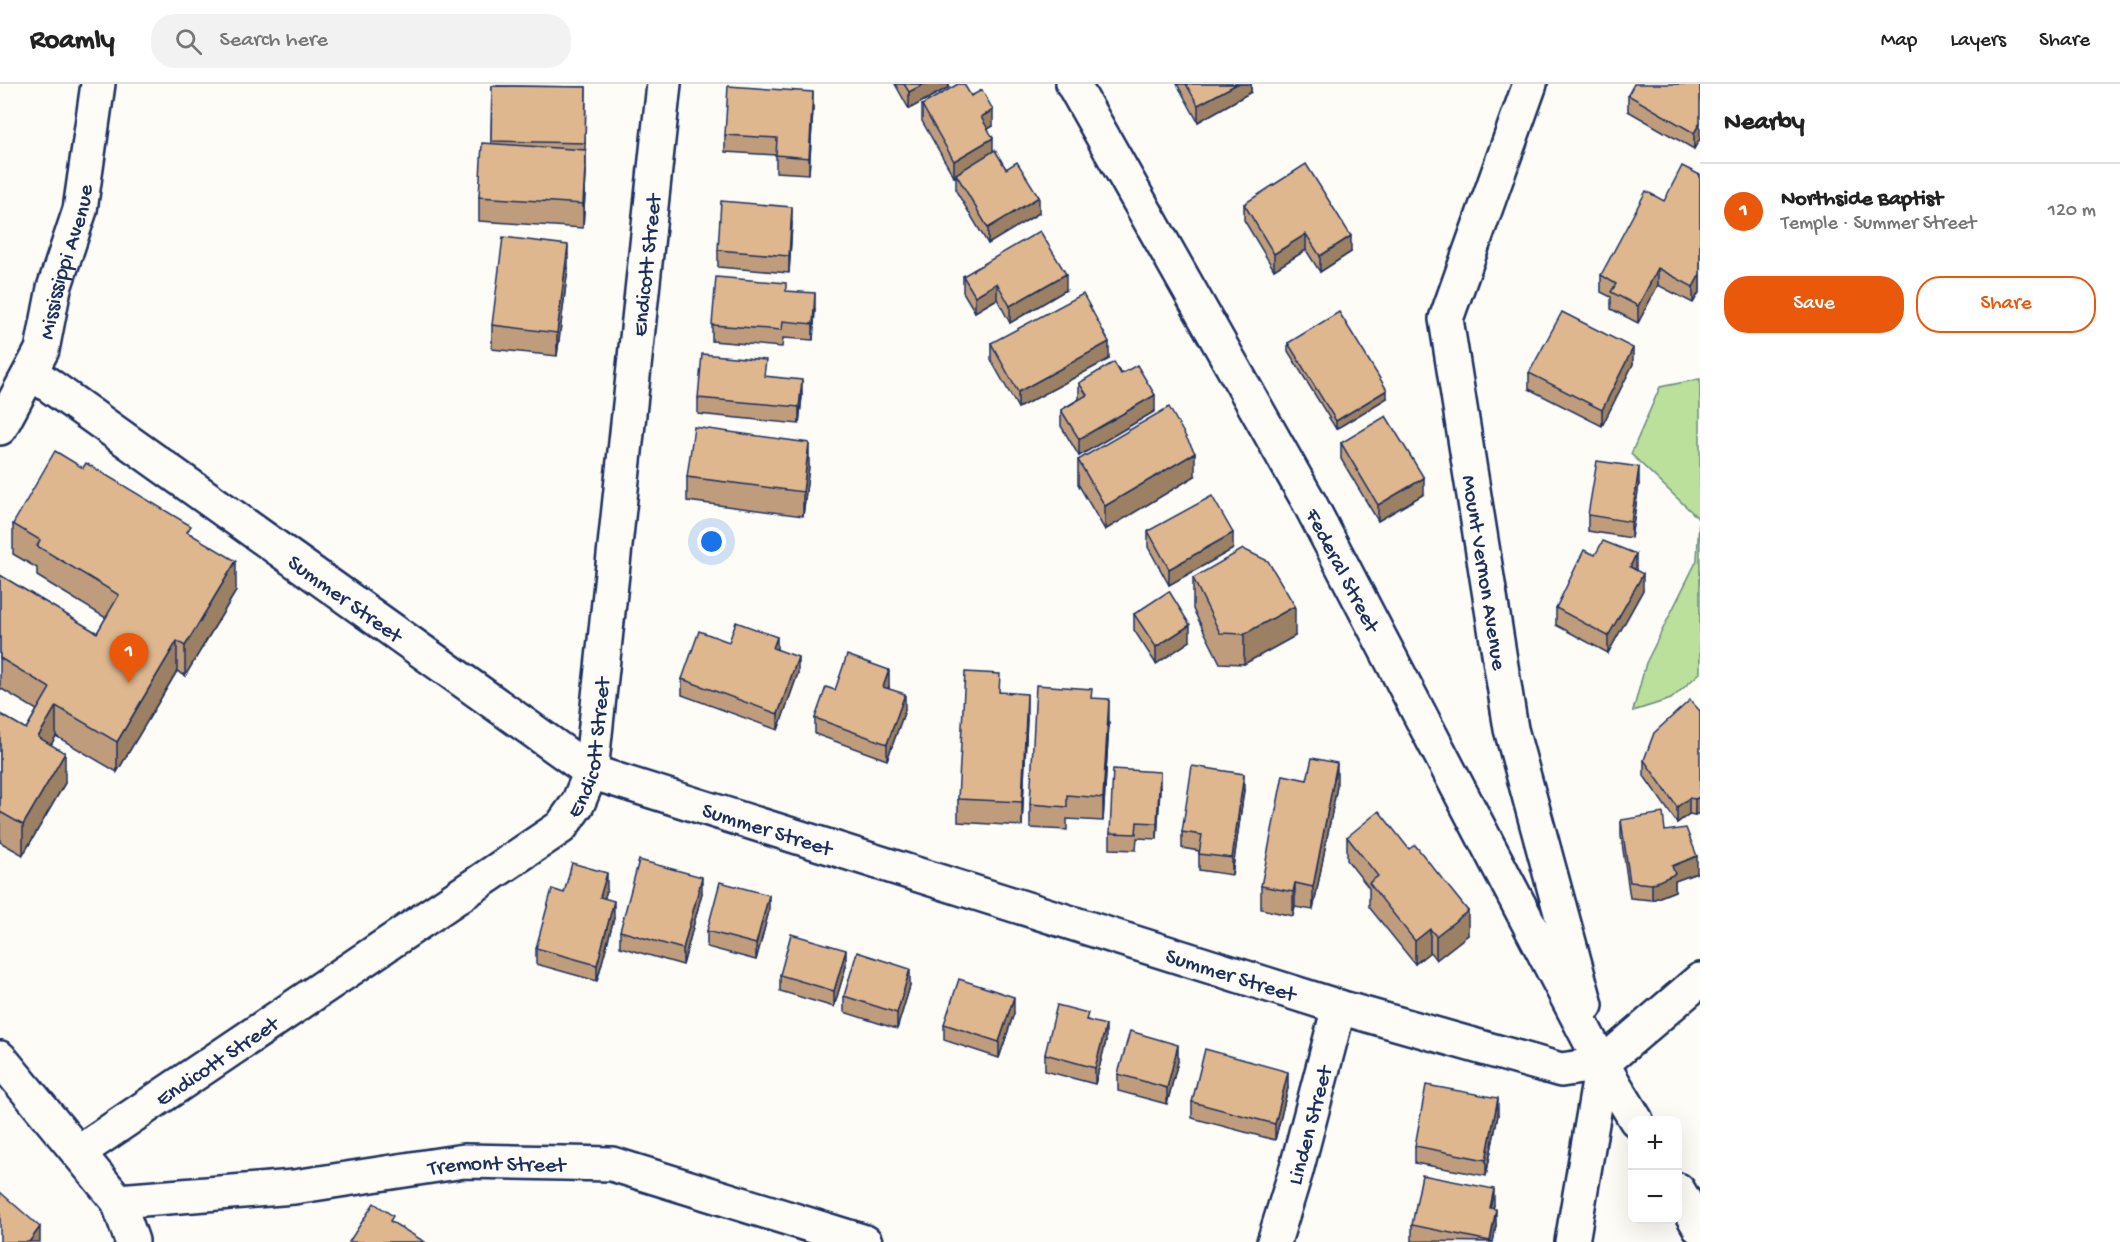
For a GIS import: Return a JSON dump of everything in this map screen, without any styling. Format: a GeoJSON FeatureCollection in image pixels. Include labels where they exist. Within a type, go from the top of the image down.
{"type":"FeatureCollection","features":[{"type":"Feature","properties":{"kind":"street","name":"Mississippi Avenue"},"geometry":{"type":"LineString","coordinates":[[0,428],[32,373],[42,350],[54,288],[80,210],[98,84]]}},
{"type":"Feature","properties":{"kind":"street","name":"Endicott Street"},"geometry":{"type":"LineString","coordinates":[[79,1152],[561,827],[578,803],[591,772],[664,84]]}},
{"type":"Feature","properties":{"kind":"street","name":"Federal Street"},"geometry":{"type":"LineString","coordinates":[[1073,84],[1309,502],[1602,1064]]}},
{"type":"Feature","properties":{"kind":"street","name":"Mount Vernon Avenue"},"geometry":{"type":"LineString","coordinates":[[1526,86],[1446,319],[1511,729],[1602,1064]]}},
{"type":"Feature","properties":{"kind":"street","name":"Summer Street"},"geometry":{"type":"LineString","coordinates":[[32,373],[591,772],[1339,1007],[1561,1070],[1602,1064]]}},
{"type":"Feature","properties":{"kind":"street"},"geometry":{"type":"LineString","coordinates":[[1572,1242],[1602,1064],[1676,1004],[1700,980]]}},
{"type":"Feature","properties":{"kind":"street","name":"Linden Street"},"geometry":{"type":"LineString","coordinates":[[1274,1242],[1296,1171],[1339,1007]]}},
{"type":"Feature","properties":{"kind":"street"},"geometry":{"type":"LineString","coordinates":[[0,1058],[118,1202],[132,1242]]}},
{"type":"Feature","properties":{"kind":"street"},"geometry":{"type":"LineString","coordinates":[[1602,1064],[1634,1116]]}},
{"type":"Feature","properties":{"kind":"street","name":"Tremont Street"},"geometry":{"type":"LineString","coordinates":[[118,1202],[294,1187],[464,1161],[612,1164],[865,1242]]}},
{"type":"Feature","properties":{"kind":"street"},"geometry":{"type":"LineString","coordinates":[[1682,1198],[1700,1228]]}},
{"type":"Feature","properties":{"kind":"green space"},"geometry":{"type":"Polygon","coordinates":[[[1700,379],[1700,673],[1671,699],[1633,711],[1646,663],[1697,560],[1699,519],[1631,454],[1660,387],[1700,379]]]}},
{"type":"Feature","properties":{"kind":"building"},"geometry":{"type":"Polygon","coordinates":[[[904,84],[924,84],[909,92],[904,84]]]}},
{"type":"Feature","properties":{"kind":"building"},"geometry":{"type":"Polygon","coordinates":[[[958,84],[964,84],[971,96],[982,90],[993,110],[981,117],[993,138],[954,161],[922,105],[958,84]]]}},
{"type":"Feature","properties":{"kind":"building"},"geometry":{"type":"Polygon","coordinates":[[[1186,84],[1237,84],[1198,105],[1186,84]]]}},
{"type":"Feature","properties":{"kind":"building"},"geometry":{"type":"Polygon","coordinates":[[[1634,84],[1700,84],[1700,123],[1694,133],[1628,95],[1634,84]]]}},
{"type":"Feature","properties":{"kind":"building"},"geometry":{"type":"Polygon","coordinates":[[[492,86],[586,87],[585,143],[491,141],[492,86]]]}},
{"type":"Feature","properties":{"kind":"building"},"geometry":{"type":"Polygon","coordinates":[[[728,86],[813,92],[809,158],[776,155],[777,138],[725,135],[728,86]]]}},
{"type":"Feature","properties":{"kind":"building"},"geometry":{"type":"Polygon","coordinates":[[[482,143],[586,150],[583,204],[479,197],[482,143]]]}},
{"type":"Feature","properties":{"kind":"building"},"geometry":{"type":"Polygon","coordinates":[[[995,150],[1006,169],[1017,162],[1039,197],[988,228],[956,174],[995,150]]]}},
{"type":"Feature","properties":{"kind":"building"},"geometry":{"type":"Polygon","coordinates":[[[1306,164],[1351,236],[1320,256],[1306,234],[1274,254],[1244,204],[1306,164]]]}},
{"type":"Feature","properties":{"kind":"building"},"geometry":{"type":"Polygon","coordinates":[[[1682,166],[1700,175],[1700,274],[1693,287],[1658,268],[1638,306],[1611,292],[1616,284],[1601,275],[1646,191],[1664,201],[1682,166]]]}},
{"type":"Feature","properties":{"kind":"building"},"geometry":{"type":"Polygon","coordinates":[[[721,201],[792,207],[789,256],[718,250],[721,201]]]}},
{"type":"Feature","properties":{"kind":"building"},"geometry":{"type":"Polygon","coordinates":[[[1040,231],[1066,274],[1010,306],[997,283],[975,296],[963,276],[1040,231]]]}},
{"type":"Feature","properties":{"kind":"building"},"geometry":{"type":"Polygon","coordinates":[[[503,237],[568,245],[557,333],[492,325],[503,237]]]}},
{"type":"Feature","properties":{"kind":"building"},"geometry":{"type":"Polygon","coordinates":[[[716,277],[786,283],[786,291],[815,293],[813,324],[783,321],[782,330],[712,325],[716,277]]]}},
{"type":"Feature","properties":{"kind":"building"},"geometry":{"type":"Polygon","coordinates":[[[1083,294],[1109,342],[1018,392],[991,343],[1083,294]]]}},
{"type":"Feature","properties":{"kind":"building"},"geometry":{"type":"Polygon","coordinates":[[[1339,312],[1387,390],[1336,421],[1288,343],[1339,312]]]}},
{"type":"Feature","properties":{"kind":"building"},"geometry":{"type":"Polygon","coordinates":[[[1562,312],[1633,348],[1602,410],[1529,373],[1562,312]]]}},
{"type":"Feature","properties":{"kind":"building"},"geometry":{"type":"Polygon","coordinates":[[[702,354],[766,360],[764,376],[802,380],[799,407],[698,398],[702,354]]]}},
{"type":"Feature","properties":{"kind":"building"},"geometry":{"type":"Polygon","coordinates":[[[1114,362],[1121,374],[1137,365],[1155,395],[1079,439],[1061,410],[1087,395],[1079,383],[1114,362]]]}},
{"type":"Feature","properties":{"kind":"building"},"geometry":{"type":"Polygon","coordinates":[[[1169,407],[1195,453],[1105,506],[1078,460],[1169,407]]]}},
{"type":"Feature","properties":{"kind":"building"},"geometry":{"type":"Polygon","coordinates":[[[1386,416],[1424,478],[1378,505],[1341,443],[1386,416]]]}},
{"type":"Feature","properties":{"kind":"building"},"geometry":{"type":"Polygon","coordinates":[[[694,427],[809,443],[803,492],[687,477],[694,427]]]}},
{"type":"Feature","properties":{"kind":"building"},"geometry":{"type":"Polygon","coordinates":[[[55,451],[83,468],[86,463],[191,526],[187,532],[236,561],[185,646],[177,641],[117,742],[56,706],[38,737],[65,753],[23,825],[0,812],[0,714],[26,729],[50,688],[0,658],[0,575],[97,633],[119,595],[37,546],[40,540],[13,524],[55,451]]]}},
{"type":"Feature","properties":{"kind":"building"},"geometry":{"type":"Polygon","coordinates":[[[1597,461],[1639,467],[1631,522],[1588,515],[1597,461]]]}},
{"type":"Feature","properties":{"kind":"building"},"geometry":{"type":"Polygon","coordinates":[[[1212,496],[1233,533],[1169,569],[1148,531],[1212,496]]]}},
{"type":"Feature","properties":{"kind":"building"},"geometry":{"type":"Polygon","coordinates":[[[1603,541],[1636,554],[1630,567],[1643,574],[1608,636],[1556,608],[1584,550],[1595,555],[1603,541]]]}},
{"type":"Feature","properties":{"kind":"building"},"geometry":{"type":"Polygon","coordinates":[[[1243,549],[1268,561],[1295,606],[1244,634],[1220,633],[1193,578],[1243,549]]]}},
{"type":"Feature","properties":{"kind":"building"},"geometry":{"type":"Polygon","coordinates":[[[1169,591],[1190,625],[1156,647],[1134,614],[1169,591]]]}},
{"type":"Feature","properties":{"kind":"building"},"geometry":{"type":"Polygon","coordinates":[[[736,622],[777,637],[773,648],[798,657],[778,714],[682,679],[699,631],[729,642],[736,622]]]}},
{"type":"Feature","properties":{"kind":"building"},"geometry":{"type":"Polygon","coordinates":[[[847,655],[889,670],[883,687],[905,694],[887,744],[815,718],[826,687],[835,690],[847,655]]]}},
{"type":"Feature","properties":{"kind":"building"},"geometry":{"type":"Polygon","coordinates":[[[965,672],[1000,674],[999,692],[1027,694],[1022,802],[958,799],[965,672]]]}},
{"type":"Feature","properties":{"kind":"building"},"geometry":{"type":"Polygon","coordinates":[[[1036,685],[1092,689],[1091,698],[1109,699],[1103,798],[1067,795],[1067,807],[1030,804],[1036,685]]]}},
{"type":"Feature","properties":{"kind":"building"},"geometry":{"type":"Polygon","coordinates":[[[1690,700],[1700,711],[1700,797],[1689,798],[1677,807],[1644,760],[1654,733],[1690,700]]]}},
{"type":"Feature","properties":{"kind":"building"},"geometry":{"type":"Polygon","coordinates":[[[1312,758],[1337,763],[1313,887],[1295,883],[1293,892],[1261,886],[1283,775],[1307,780],[1312,758]]]}},
{"type":"Feature","properties":{"kind":"building"},"geometry":{"type":"Polygon","coordinates":[[[1192,766],[1244,774],[1232,858],[1199,854],[1202,835],[1182,832],[1192,766]]]}},
{"type":"Feature","properties":{"kind":"building"},"geometry":{"type":"Polygon","coordinates":[[[1113,769],[1160,772],[1157,823],[1137,822],[1136,834],[1110,833],[1113,769]]]}},
{"type":"Feature","properties":{"kind":"building"},"geometry":{"type":"Polygon","coordinates":[[[1379,811],[1409,849],[1415,845],[1468,911],[1436,936],[1430,929],[1415,941],[1369,883],[1378,876],[1347,837],[1379,811]]]}},
{"type":"Feature","properties":{"kind":"building"},"geometry":{"type":"Polygon","coordinates":[[[1663,813],[1665,831],[1686,828],[1697,856],[1672,866],[1675,874],[1652,884],[1630,882],[1621,820],[1663,813]]]}},
{"type":"Feature","properties":{"kind":"building"},"geometry":{"type":"Polygon","coordinates":[[[639,860],[702,877],[683,949],[620,931],[639,860]]]}},
{"type":"Feature","properties":{"kind":"building"},"geometry":{"type":"Polygon","coordinates":[[[572,863],[607,873],[600,897],[614,901],[597,965],[536,948],[552,889],[564,893],[572,863]]]}},
{"type":"Feature","properties":{"kind":"building"},"geometry":{"type":"Polygon","coordinates":[[[720,882],[769,895],[756,944],[707,931],[720,882]]]}},
{"type":"Feature","properties":{"kind":"building"},"geometry":{"type":"Polygon","coordinates":[[[791,934],[846,950],[834,991],[780,975],[791,934]]]}},
{"type":"Feature","properties":{"kind":"building"},"geometry":{"type":"Polygon","coordinates":[[[857,952],[910,969],[897,1013],[844,996],[857,952]]]}},
{"type":"Feature","properties":{"kind":"building"},"geometry":{"type":"Polygon","coordinates":[[[959,979],[1014,997],[999,1042],[944,1024],[959,979]]]}},
{"type":"Feature","properties":{"kind":"building"},"geometry":{"type":"Polygon","coordinates":[[[1057,1005],[1088,1013],[1086,1020],[1106,1025],[1095,1068],[1045,1054],[1057,1005]]]}},
{"type":"Feature","properties":{"kind":"building"},"geometry":{"type":"Polygon","coordinates":[[[1130,1031],[1178,1045],[1167,1088],[1118,1074],[1130,1031]]]}},
{"type":"Feature","properties":{"kind":"building"},"geometry":{"type":"Polygon","coordinates":[[[1205,1049],[1288,1072],[1275,1124],[1192,1102],[1205,1049]]]}},
{"type":"Feature","properties":{"kind":"building"},"geometry":{"type":"Polygon","coordinates":[[[1426,1085],[1498,1098],[1486,1160],[1415,1146],[1426,1085]]]}},
{"type":"Feature","properties":{"kind":"building"},"geometry":{"type":"Polygon","coordinates":[[[1422,1175],[1494,1189],[1490,1208],[1496,1209],[1490,1241],[1412,1225],[1422,1175]]]}},
{"type":"Feature","properties":{"kind":"building"},"geometry":{"type":"Polygon","coordinates":[[[0,1192],[40,1227],[29,1242],[0,1242],[0,1192]]]}},
{"type":"Feature","properties":{"kind":"building"},"geometry":{"type":"Polygon","coordinates":[[[374,1203],[393,1216],[390,1221],[425,1242],[349,1242],[374,1203]]]}},
{"type":"Feature","properties":{"kind":"place","name":"Northside Baptist"},"geometry":{"type":"Point","coordinates":[129,683]}}]}
